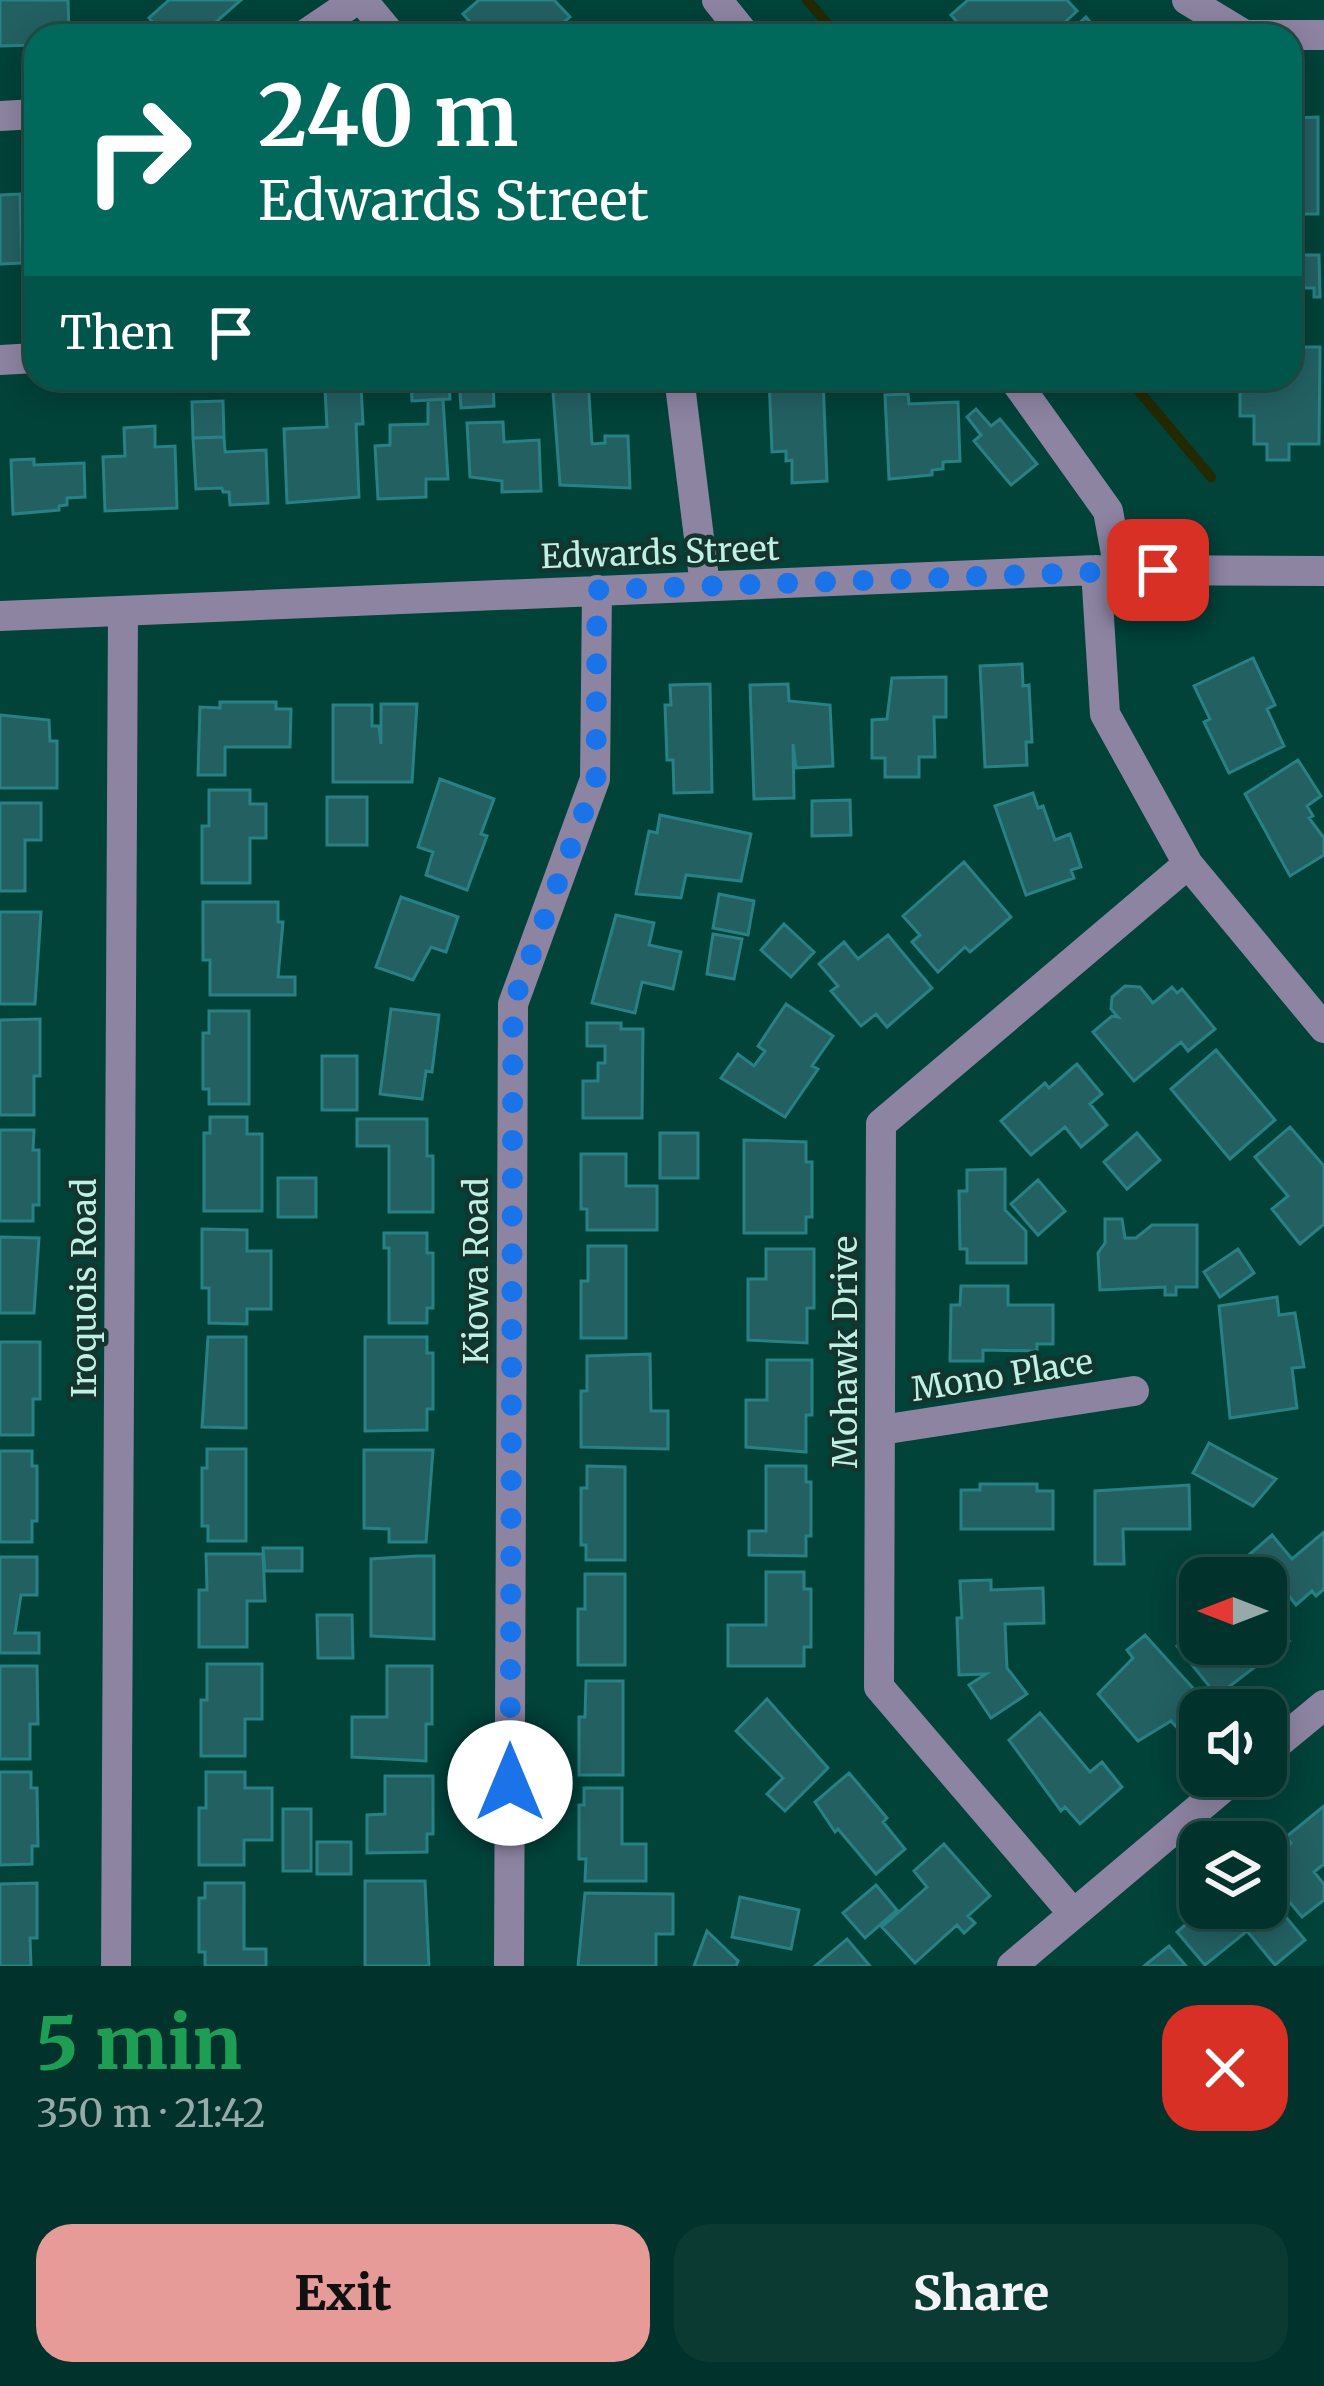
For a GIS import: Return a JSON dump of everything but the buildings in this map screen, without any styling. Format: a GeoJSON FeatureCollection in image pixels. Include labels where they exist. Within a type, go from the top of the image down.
{"type":"FeatureCollection","features":[{"type":"Feature","properties":{"kind":"street"},"geometry":{"type":"LineString","coordinates":[[322,24],[359,0],[381,24]]}},
{"type":"Feature","properties":{"kind":"street"},"geometry":{"type":"LineString","coordinates":[[717,0],[736,24]]}},
{"type":"Feature","properties":{"kind":"street"},"geometry":{"type":"LineString","coordinates":[[1186,0],[1226,24]]}},
{"type":"Feature","properties":{"kind":"street"},"geometry":{"type":"LineString","coordinates":[[680,390],[705,586]]}},
{"type":"Feature","properties":{"kind":"street"},"geometry":{"type":"LineString","coordinates":[[1022,390],[1108,511],[1105,714],[1188,865],[1324,1028]]}},
{"type":"Feature","properties":{"kind":"street","name":"Edwards Street"},"geometry":{"type":"LineString","coordinates":[[0,616],[1107,570],[1324,571]]}},
{"type":"Feature","properties":{"kind":"street","name":"Kiowa Road"},"geometry":{"type":"LineString","coordinates":[[509,1966],[513,1004],[596,779],[597,590]]}},
{"type":"Feature","properties":{"kind":"street","name":"Iroquois Road"},"geometry":{"type":"LineString","coordinates":[[116,1966],[123,611]]}},
{"type":"Feature","properties":{"kind":"street","name":"Mohawk Drive"},"geometry":{"type":"LineString","coordinates":[[1071,1911],[879,1687],[881,1124],[1188,865]]}},
{"type":"Feature","properties":{"kind":"street","name":"Mono Place"},"geometry":{"type":"LineString","coordinates":[[881,1430],[1134,1391]]}},
{"type":"Feature","properties":{"kind":"street"},"geometry":{"type":"LineString","coordinates":[[1287,1736],[1324,1705]]}},
{"type":"Feature","properties":{"kind":"street"},"geometry":{"type":"LineString","coordinates":[[1012,1966],[1071,1911],[1212,1797]]}},
{"type":"Feature","properties":{"kind":"waterway"},"geometry":{"type":"LineString","coordinates":[[807,0],[828,24]]}},
{"type":"Feature","properties":{"kind":"waterway"},"geometry":{"type":"LineString","coordinates":[[1138,390],[1211,477]]}},
{"type":"Feature","properties":{"kind":"route"},"geometry":{"type":"LineString","coordinates":[[510,1783],[513,1004],[596,779],[597,590],[1158,570]]}}]}
